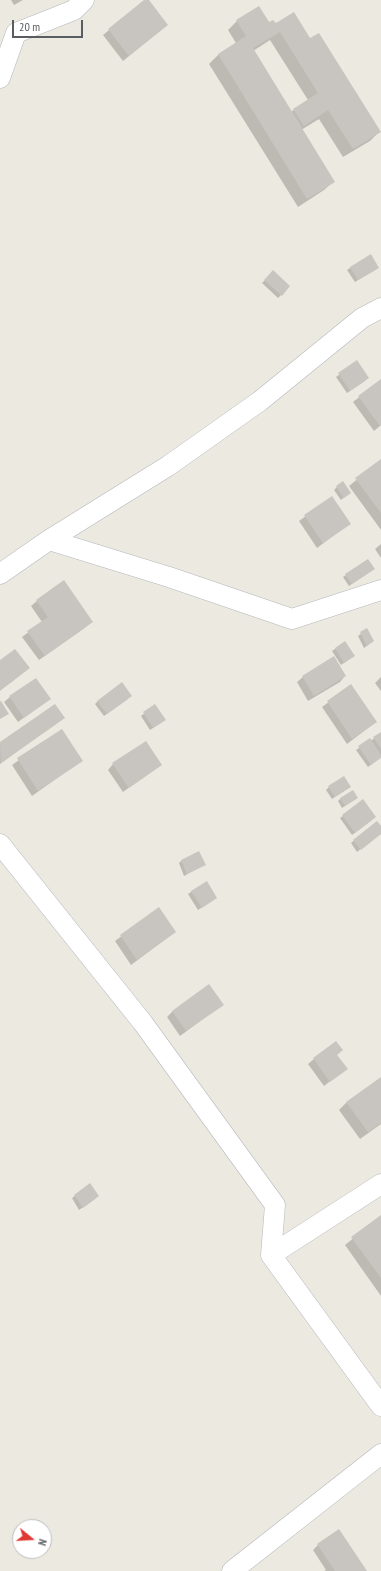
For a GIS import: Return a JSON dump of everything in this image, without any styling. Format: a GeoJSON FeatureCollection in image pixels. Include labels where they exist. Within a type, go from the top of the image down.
{"type":"FeatureCollection","features":[{"type":"Feature","properties":{"kind":"street"},"geometry":{"type":"LineString","coordinates":[[0,78],[16,33],[74,10],[84,0]]}},
{"type":"Feature","properties":{"kind":"street"},"geometry":{"type":"LineString","coordinates":[[0,574],[49,540],[168,466],[260,401],[362,318],[381,308]]}},
{"type":"Feature","properties":{"kind":"street"},"geometry":{"type":"LineString","coordinates":[[49,540],[169,577],[292,619],[381,590]]}},
{"type":"Feature","properties":{"kind":"street"},"geometry":{"type":"LineString","coordinates":[[0,844],[143,1023],[275,1205],[271,1256],[381,1406]]}},
{"type":"Feature","properties":{"kind":"street"},"geometry":{"type":"LineString","coordinates":[[271,1256],[381,1184]]}},
{"type":"Feature","properties":{"kind":"street"},"geometry":{"type":"LineString","coordinates":[[232,1571],[381,1454]]}},
{"type":"Feature","properties":{"kind":"building"},"geometry":{"type":"Polygon","coordinates":[[[144,0],[149,0],[168,25],[129,56],[108,29],[144,0]]]}},
{"type":"Feature","properties":{"kind":"building"},"geometry":{"type":"Polygon","coordinates":[[[259,6],[269,22],[273,20],[276,23],[294,12],[310,38],[319,33],[381,132],[353,149],[328,110],[304,126],[293,109],[318,93],[280,32],[253,48],[335,182],[307,199],[218,54],[246,36],[236,20],[259,6]]]}},
{"type":"Feature","properties":{"kind":"building"},"geometry":{"type":"Polygon","coordinates":[[[371,254],[379,268],[358,280],[350,267],[371,254]]]}},
{"type":"Feature","properties":{"kind":"building"},"geometry":{"type":"Polygon","coordinates":[[[273,270],[290,286],[282,296],[264,280],[273,270]]]}},
{"type":"Feature","properties":{"kind":"building"},"geometry":{"type":"Polygon","coordinates":[[[357,360],[369,378],[350,391],[338,373],[357,360]]]}},
{"type":"Feature","properties":{"kind":"building"},"geometry":{"type":"Polygon","coordinates":[[[381,379],[381,425],[380,426],[358,396],[381,379]]]}},
{"type":"Feature","properties":{"kind":"building"},"geometry":{"type":"Polygon","coordinates":[[[381,459],[381,513],[355,478],[381,459]]]}},
{"type":"Feature","properties":{"kind":"building"},"geometry":{"type":"Polygon","coordinates":[[[343,481],[351,493],[344,498],[336,486],[343,481]]]}},
{"type":"Feature","properties":{"kind":"building"},"geometry":{"type":"Polygon","coordinates":[[[332,496],[351,524],[323,543],[304,515],[332,496]]]}},
{"type":"Feature","properties":{"kind":"building"},"geometry":{"type":"Polygon","coordinates":[[[368,559],[375,569],[352,584],[345,574],[368,559]]]}},
{"type":"Feature","properties":{"kind":"building"},"geometry":{"type":"Polygon","coordinates":[[[64,580],[93,622],[45,656],[27,631],[48,617],[36,600],[64,580]]]}},
{"type":"Feature","properties":{"kind":"building"},"geometry":{"type":"Polygon","coordinates":[[[367,628],[374,641],[367,646],[360,632],[367,628]]]}},
{"type":"Feature","properties":{"kind":"building"},"geometry":{"type":"Polygon","coordinates":[[[345,641],[355,656],[344,663],[335,648],[345,641]]]}},
{"type":"Feature","properties":{"kind":"building"},"geometry":{"type":"Polygon","coordinates":[[[15,649],[30,668],[0,691],[0,660],[15,649]]]}},
{"type":"Feature","properties":{"kind":"building"},"geometry":{"type":"Polygon","coordinates":[[[334,656],[346,676],[314,696],[302,676],[334,656]]]}},
{"type":"Feature","properties":{"kind":"building"},"geometry":{"type":"Polygon","coordinates":[[[36,678],[51,699],[24,718],[9,696],[36,678]]]}},
{"type":"Feature","properties":{"kind":"building"},"geometry":{"type":"Polygon","coordinates":[[[122,682],[132,696],[107,714],[97,701],[122,682]]]}},
{"type":"Feature","properties":{"kind":"building"},"geometry":{"type":"Polygon","coordinates":[[[351,684],[377,722],[352,739],[327,701],[351,684]]]}},
{"type":"Feature","properties":{"kind":"building"},"geometry":{"type":"Polygon","coordinates":[[[0,701],[9,714],[0,719],[0,701]]]}},
{"type":"Feature","properties":{"kind":"building"},"geometry":{"type":"Polygon","coordinates":[[[55,704],[65,718],[1,763],[0,742],[55,704]]]}},
{"type":"Feature","properties":{"kind":"building"},"geometry":{"type":"Polygon","coordinates":[[[155,704],[166,720],[153,728],[143,712],[155,704]]]}},
{"type":"Feature","properties":{"kind":"building"},"geometry":{"type":"Polygon","coordinates":[[[62,729],[83,761],[38,791],[17,758],[62,729]]]}},
{"type":"Feature","properties":{"kind":"building"},"geometry":{"type":"Polygon","coordinates":[[[381,732],[381,749],[373,737],[381,732]]]}},
{"type":"Feature","properties":{"kind":"building"},"geometry":{"type":"Polygon","coordinates":[[[370,738],[381,755],[381,758],[371,765],[358,746],[370,738]]]}},
{"type":"Feature","properties":{"kind":"building"},"geometry":{"type":"Polygon","coordinates":[[[146,741],[162,765],[129,788],[112,763],[146,741]]]}},
{"type":"Feature","properties":{"kind":"building"},"geometry":{"type":"Polygon","coordinates":[[[344,776],[351,787],[335,797],[328,786],[344,776]]]}},
{"type":"Feature","properties":{"kind":"building"},"geometry":{"type":"Polygon","coordinates":[[[353,790],[358,798],[345,806],[340,798],[353,790]]]}},
{"type":"Feature","properties":{"kind":"building"},"geometry":{"type":"Polygon","coordinates":[[[363,799],[376,817],[355,833],[342,815],[363,799]]]}},
{"type":"Feature","properties":{"kind":"building"},"geometry":{"type":"Polygon","coordinates":[[[377,821],[381,826],[381,834],[361,850],[353,840],[377,821]]]}},
{"type":"Feature","properties":{"kind":"building"},"geometry":{"type":"Polygon","coordinates":[[[199,851],[206,865],[187,874],[181,860],[199,851]]]}},
{"type":"Feature","properties":{"kind":"building"},"geometry":{"type":"Polygon","coordinates":[[[207,881],[217,898],[202,908],[191,891],[207,881]]]}},
{"type":"Feature","properties":{"kind":"building"},"geometry":{"type":"Polygon","coordinates":[[[159,907],[176,932],[137,960],[120,935],[159,907]]]}},
{"type":"Feature","properties":{"kind":"building"},"geometry":{"type":"Polygon","coordinates":[[[209,984],[224,1005],[186,1031],[172,1011],[209,984]]]}},
{"type":"Feature","properties":{"kind":"building"},"geometry":{"type":"Polygon","coordinates":[[[336,1041],[343,1050],[337,1055],[348,1069],[330,1082],[313,1058],[336,1041]]]}},
{"type":"Feature","properties":{"kind":"building"},"geometry":{"type":"Polygon","coordinates":[[[381,1077],[381,1123],[368,1132],[346,1102],[381,1077]]]}},
{"type":"Feature","properties":{"kind":"building"},"geometry":{"type":"Polygon","coordinates":[[[90,1183],[99,1196],[83,1208],[74,1195],[90,1183]]]}},
{"type":"Feature","properties":{"kind":"building"},"geometry":{"type":"Polygon","coordinates":[[[381,1215],[381,1278],[351,1237],[381,1215]]]}},
{"type":"Feature","properties":{"kind":"building"},"geometry":{"type":"Polygon","coordinates":[[[339,1529],[367,1571],[335,1571],[317,1544],[339,1529]]]}}]}
